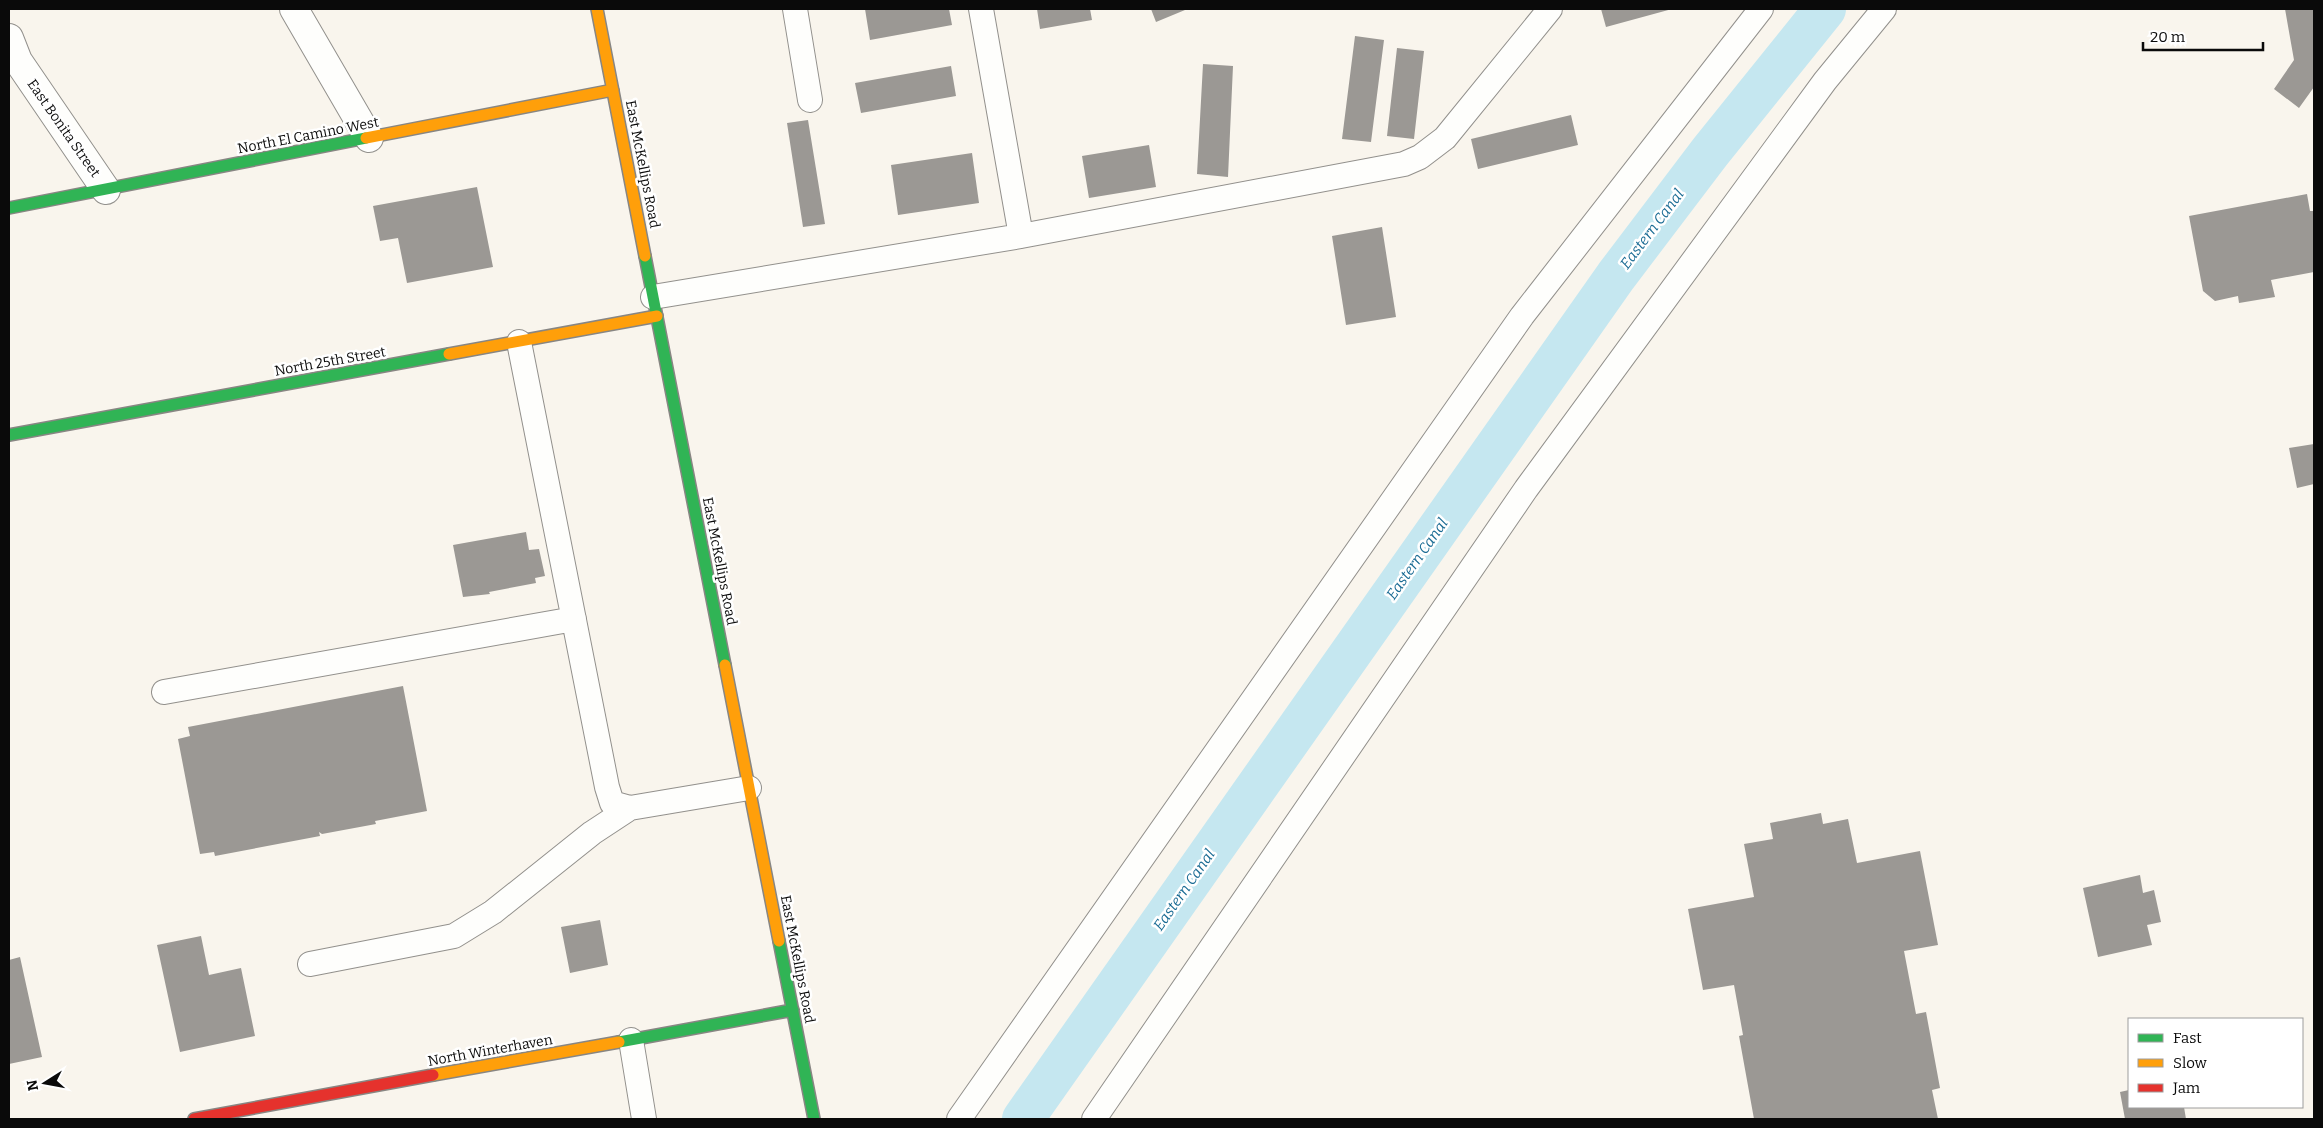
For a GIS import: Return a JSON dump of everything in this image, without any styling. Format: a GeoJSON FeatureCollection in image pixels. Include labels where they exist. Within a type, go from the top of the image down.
{"type":"FeatureCollection","features":[{"type":"Feature","properties":{"kind":"street"},"geometry":{"type":"LineString","coordinates":[[294,9],[370,138]]}},
{"type":"Feature","properties":{"kind":"street","name":"East McKellips Road"},"geometry":{"type":"LineString","coordinates":[[597,9],[814,1119]]}},
{"type":"Feature","properties":{"kind":"street","name":"East Bonita Street"},"geometry":{"type":"LineString","coordinates":[[9,38],[18,61],[106,190]]}},
{"type":"Feature","properties":{"kind":"street","name":"North El Camino West"},"geometry":{"type":"LineString","coordinates":[[9,208],[613,90]]}},
{"type":"Feature","properties":{"kind":"street","name":"North 25th Street"},"geometry":{"type":"LineString","coordinates":[[9,435],[519,342],[655,307]]}},
{"type":"Feature","properties":{"kind":"street","name":"North Winterhaven"},"geometry":{"type":"LineString","coordinates":[[194,1119],[792,1010]]}},
{"type":"Feature","properties":{"kind":"lane"},"geometry":{"type":"LineString","coordinates":[[795,9],[810,100]]}},
{"type":"Feature","properties":{"kind":"lane"},"geometry":{"type":"LineString","coordinates":[[981,9],[1021,236]]}},
{"type":"Feature","properties":{"kind":"lane"},"geometry":{"type":"LineString","coordinates":[[655,307],[1404,164],[1428,152],[1445,138],[1550,9]]}},
{"type":"Feature","properties":{"kind":"lane"},"geometry":{"type":"LineString","coordinates":[[959,1119],[1522,316],[1761,9]]}},
{"type":"Feature","properties":{"kind":"lane"},"geometry":{"type":"LineString","coordinates":[[1094,1119],[1526,488],[1825,81],[1884,9]]}},
{"type":"Feature","properties":{"kind":"lane"},"geometry":{"type":"LineString","coordinates":[[519,342],[607,788],[612,803],[630,808]]}},
{"type":"Feature","properties":{"kind":"lane"},"geometry":{"type":"LineString","coordinates":[[164,692],[574,619]]}},
{"type":"Feature","properties":{"kind":"lane"},"geometry":{"type":"LineString","coordinates":[[310,964],[454,936],[493,912],[592,833],[630,808],[749,788]]}},
{"type":"Feature","properties":{"kind":"lane"},"geometry":{"type":"LineString","coordinates":[[631,1040],[644,1119]]}},
{"type":"Feature","properties":{"kind":"building"},"geometry":{"type":"Polygon","coordinates":[[[865,9],[949,9],[952,25],[870,40],[865,9]]]}},
{"type":"Feature","properties":{"kind":"building"},"geometry":{"type":"Polygon","coordinates":[[[1037,9],[1090,9],[1092,20],[1040,29],[1037,9]]]}},
{"type":"Feature","properties":{"kind":"building"},"geometry":{"type":"Polygon","coordinates":[[[1151,9],[1185,9],[1185,10],[1156,22],[1151,9]]]}},
{"type":"Feature","properties":{"kind":"building"},"geometry":{"type":"Polygon","coordinates":[[[1601,9],[1672,9],[1606,27],[1601,9]]]}},
{"type":"Feature","properties":{"kind":"building"},"geometry":{"type":"Polygon","coordinates":[[[2285,9],[2314,9],[2314,87],[2299,108],[2274,89],[2294,60],[2285,9]]]}},
{"type":"Feature","properties":{"kind":"building"},"geometry":{"type":"Polygon","coordinates":[[[1355,36],[1384,40],[1371,142],[1342,139],[1355,36]]]}},
{"type":"Feature","properties":{"kind":"building"},"geometry":{"type":"Polygon","coordinates":[[[1397,48],[1424,51],[1414,139],[1387,136],[1397,48]]]}},
{"type":"Feature","properties":{"kind":"building"},"geometry":{"type":"Polygon","coordinates":[[[1203,64],[1233,66],[1228,177],[1197,174],[1203,64]]]}},
{"type":"Feature","properties":{"kind":"building"},"geometry":{"type":"Polygon","coordinates":[[[951,66],[956,96],[861,113],[855,83],[951,66]]]}},
{"type":"Feature","properties":{"kind":"building"},"geometry":{"type":"Polygon","coordinates":[[[1571,115],[1578,145],[1478,169],[1471,139],[1571,115]]]}},
{"type":"Feature","properties":{"kind":"building"},"geometry":{"type":"Polygon","coordinates":[[[808,120],[825,224],[803,227],[787,123],[808,120]]]}},
{"type":"Feature","properties":{"kind":"building"},"geometry":{"type":"Polygon","coordinates":[[[1149,145],[1156,187],[1089,198],[1082,156],[1149,145]]]}},
{"type":"Feature","properties":{"kind":"building"},"geometry":{"type":"Polygon","coordinates":[[[972,153],[979,203],[898,215],[891,165],[972,153]]]}},
{"type":"Feature","properties":{"kind":"building"},"geometry":{"type":"Polygon","coordinates":[[[477,187],[493,267],[407,283],[398,238],[380,241],[373,206],[477,187]]]}},
{"type":"Feature","properties":{"kind":"building"},"geometry":{"type":"Polygon","coordinates":[[[2307,194],[2310,211],[2314,211],[2314,272],[2271,280],[2275,297],[2239,303],[2238,296],[2215,301],[2203,291],[2189,216],[2307,194]]]}},
{"type":"Feature","properties":{"kind":"building"},"geometry":{"type":"Polygon","coordinates":[[[1382,227],[1396,317],[1346,325],[1332,236],[1382,227]]]}},
{"type":"Feature","properties":{"kind":"building"},"geometry":{"type":"Polygon","coordinates":[[[2314,444],[2314,484],[2297,488],[2289,448],[2314,444]]]}},
{"type":"Feature","properties":{"kind":"building"},"geometry":{"type":"Polygon","coordinates":[[[526,532],[529,550],[539,549],[545,576],[535,578],[536,583],[489,592],[490,594],[463,597],[453,545],[526,532]]]}},
{"type":"Feature","properties":{"kind":"building"},"geometry":{"type":"Polygon","coordinates":[[[403,686],[427,811],[375,821],[376,824],[322,834],[319,832],[320,836],[215,856],[214,852],[200,854],[178,739],[190,736],[188,727],[403,686]]]}},
{"type":"Feature","properties":{"kind":"building"},"geometry":{"type":"Polygon","coordinates":[[[1821,813],[1823,824],[1848,819],[1857,863],[1920,851],[1938,945],[1904,951],[1916,1014],[1926,1012],[1940,1088],[1932,1090],[1938,1119],[1754,1119],[1739,1036],[1743,1035],[1734,985],[1703,990],[1688,909],[1754,897],[1744,844],[1773,839],[1770,823],[1821,813]]]}},
{"type":"Feature","properties":{"kind":"building"},"geometry":{"type":"Polygon","coordinates":[[[2140,875],[2143,893],[2154,890],[2161,922],[2147,925],[2152,945],[2098,957],[2083,888],[2140,875]]]}},
{"type":"Feature","properties":{"kind":"building"},"geometry":{"type":"Polygon","coordinates":[[[600,920],[608,965],[570,973],[561,927],[600,920]]]}},
{"type":"Feature","properties":{"kind":"building"},"geometry":{"type":"Polygon","coordinates":[[[201,936],[209,975],[241,968],[255,1036],[180,1052],[157,945],[201,936]]]}},
{"type":"Feature","properties":{"kind":"building"},"geometry":{"type":"Polygon","coordinates":[[[20,957],[42,1057],[9,1064],[9,960],[20,957]]]}},
{"type":"Feature","properties":{"kind":"building"},"geometry":{"type":"Polygon","coordinates":[[[2128,1090],[2128,1108],[2184,1108],[2186,1119],[2125,1119],[2120,1092],[2128,1090]]]}},
{"type":"Feature","properties":{"kind":"waterway","name":"Eastern Canal"},"geometry":{"type":"LineString","coordinates":[[1023,1119],[1616,276],[1710,152],[1825,9]]}},
{"type":"Feature","properties":{"kind":"traffic: fast"},"geometry":{"type":"LineString","coordinates":[[9,208],[366,138]]}},
{"type":"Feature","properties":{"kind":"traffic: fast"},"geometry":{"type":"LineString","coordinates":[[645,256],[725,665]]}},
{"type":"Feature","properties":{"kind":"traffic: fast"},"geometry":{"type":"LineString","coordinates":[[9,435],[449,354]]}},
{"type":"Feature","properties":{"kind":"traffic: fast"},"geometry":{"type":"LineString","coordinates":[[779,941],[814,1119]]}},
{"type":"Feature","properties":{"kind":"traffic: fast"},"geometry":{"type":"LineString","coordinates":[[619,1042],[793,1010]]}},
{"type":"Feature","properties":{"kind":"traffic: slow"},"geometry":{"type":"LineString","coordinates":[[597,9],[645,256]]}},
{"type":"Feature","properties":{"kind":"traffic: slow"},"geometry":{"type":"LineString","coordinates":[[366,138],[613,90]]}},
{"type":"Feature","properties":{"kind":"traffic: slow"},"geometry":{"type":"LineString","coordinates":[[449,354],[657,316]]}},
{"type":"Feature","properties":{"kind":"traffic: slow"},"geometry":{"type":"LineString","coordinates":[[725,665],[779,941]]}},
{"type":"Feature","properties":{"kind":"traffic: slow"},"geometry":{"type":"LineString","coordinates":[[433,1075],[619,1042]]}},
{"type":"Feature","properties":{"kind":"traffic: jam"},"geometry":{"type":"LineString","coordinates":[[194,1119],[433,1075]]}}]}
